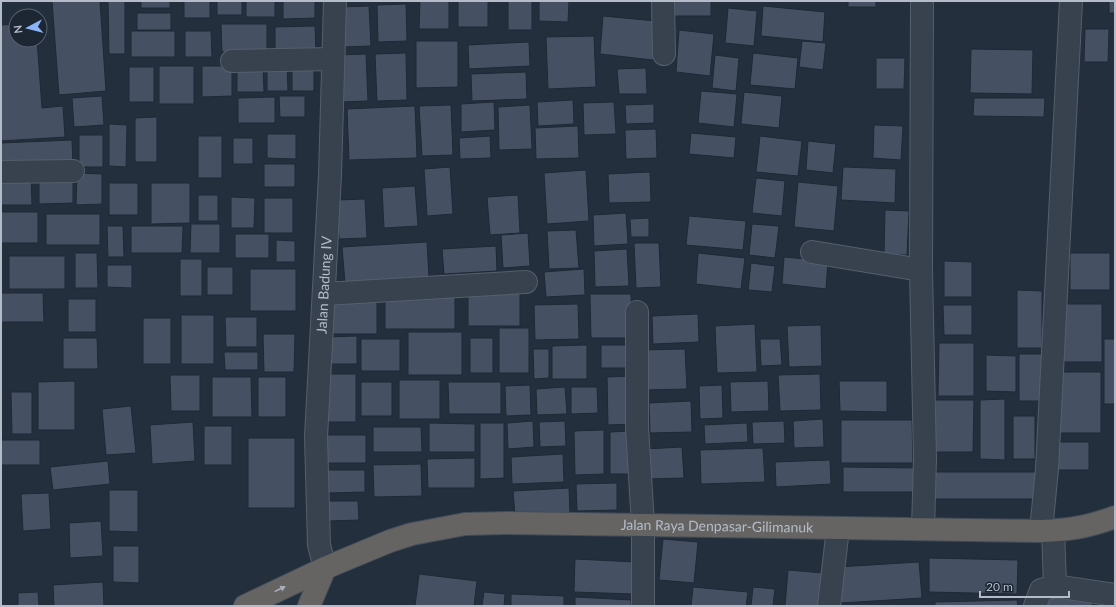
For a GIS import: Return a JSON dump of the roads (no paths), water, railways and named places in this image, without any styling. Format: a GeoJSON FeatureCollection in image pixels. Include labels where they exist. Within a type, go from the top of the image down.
{"type":"FeatureCollection","features":[{"type":"Feature","properties":{"kind":"highway","name":"Jalan Raya Denpasar-Gilimanuk"},"geometry":{"type":"LineString","coordinates":[[245,606],[325,568],[390,541],[412,534],[465,524],[507,523],[1047,530],[1091,526],[1115,516]]}},
{"type":"Feature","properties":{"kind":"highway"},"geometry":{"type":"LineString","coordinates":[[309,606],[325,568]]}},
{"type":"Feature","properties":{"kind":"street","name":"Jalan Badung IV"},"geometry":{"type":"LineString","coordinates":[[325,568],[319,545],[316,437],[319,354],[324,294],[335,1]]}},
{"type":"Feature","properties":{"kind":"street"},"geometry":{"type":"LineString","coordinates":[[663,1],[664,54]]}},
{"type":"Feature","properties":{"kind":"street"},"geometry":{"type":"LineString","coordinates":[[922,1],[921,270],[924,459],[923,529]]}},
{"type":"Feature","properties":{"kind":"street"},"geometry":{"type":"LineString","coordinates":[[1054,586],[1047,530],[1048,461],[1071,1]]}},
{"type":"Feature","properties":{"kind":"street"},"geometry":{"type":"LineString","coordinates":[[232,61],[333,59]]}},
{"type":"Feature","properties":{"kind":"street"},"geometry":{"type":"LineString","coordinates":[[1,172],[73,171]]}},
{"type":"Feature","properties":{"kind":"street"},"geometry":{"type":"LineString","coordinates":[[812,252],[921,270]]}},
{"type":"Feature","properties":{"kind":"street"},"geometry":{"type":"LineString","coordinates":[[324,294],[526,282]]}},
{"type":"Feature","properties":{"kind":"street"},"geometry":{"type":"LineString","coordinates":[[637,312],[637,427],[643,525],[643,606]]}},
{"type":"Feature","properties":{"kind":"street"},"geometry":{"type":"LineString","coordinates":[[829,606],[838,528]]}},
{"type":"Feature","properties":{"kind":"street"},"geometry":{"type":"LineString","coordinates":[[1035,606],[1041,590],[1054,586],[1115,595]]}}]}
